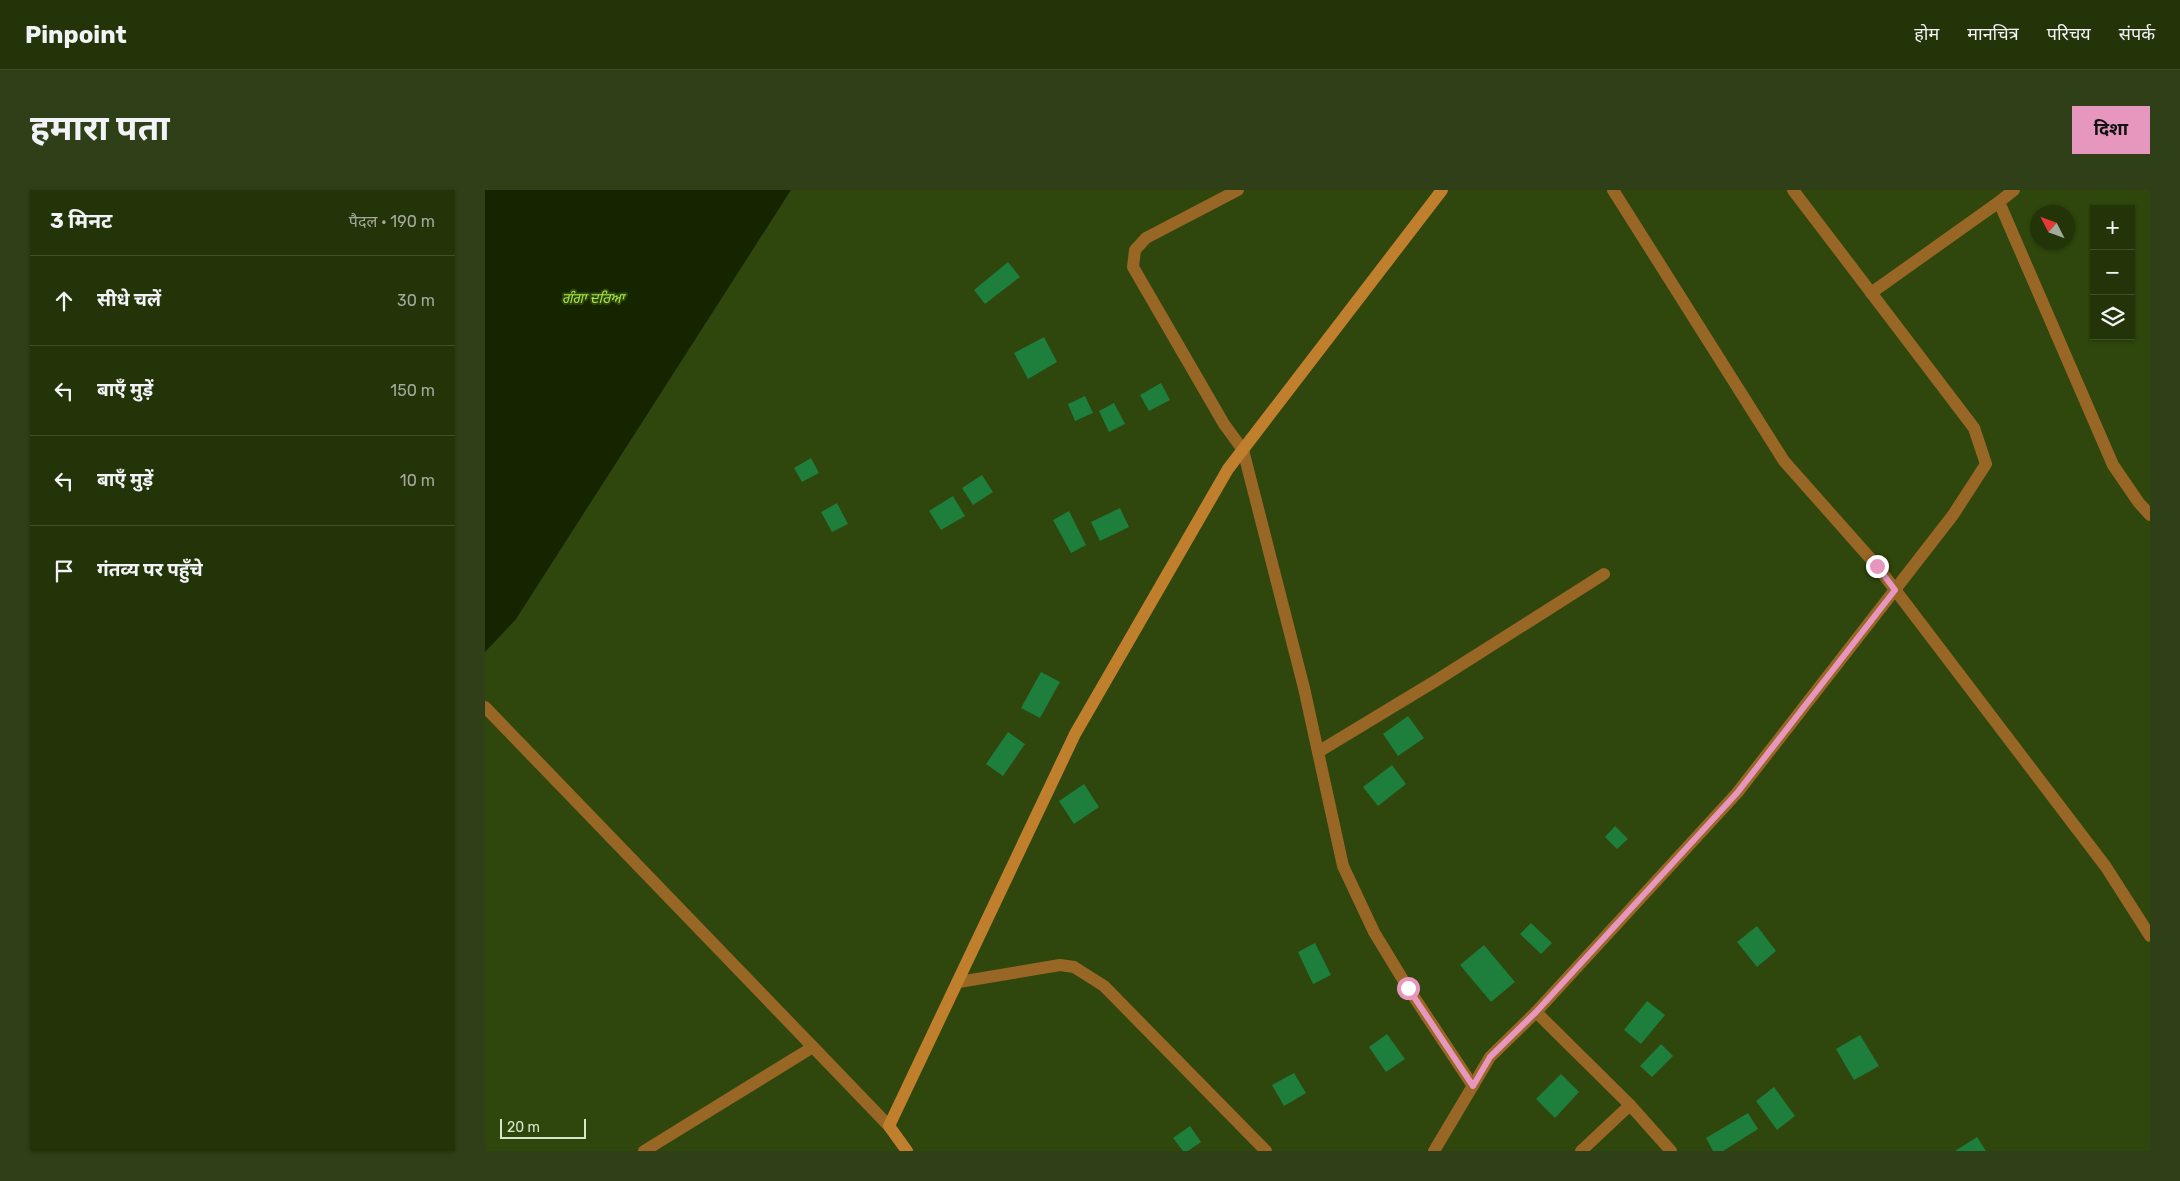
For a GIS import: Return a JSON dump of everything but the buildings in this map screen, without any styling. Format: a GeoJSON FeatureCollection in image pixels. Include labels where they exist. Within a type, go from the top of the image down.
{"type":"FeatureCollection","features":[{"type":"Feature","properties":{"kind":"street"},"geometry":{"type":"LineString","coordinates":[[1238,190],[1146,238],[1135,250],[1133,267],[1224,424],[1243,450],[1304,688],[1343,866],[1373,932],[1473,1086]]}},
{"type":"Feature","properties":{"kind":"street"},"geometry":{"type":"LineString","coordinates":[[889,1126],[959,982],[1075,734],[1227,469],[1442,190]]}},
{"type":"Feature","properties":{"kind":"street"},"geometry":{"type":"LineString","coordinates":[[1613,190],[1784,461],[1877,566],[2106,867],[2150,936]]}},
{"type":"Feature","properties":{"kind":"street"},"geometry":{"type":"LineString","coordinates":[[1434,1151],[1490,1057],[1536,1012],[1737,793],[1958,508],[1986,464],[1974,428],[1793,190]]}},
{"type":"Feature","properties":{"kind":"street"},"geometry":{"type":"LineString","coordinates":[[1871,293],[2014,190]]}},
{"type":"Feature","properties":{"kind":"street"},"geometry":{"type":"LineString","coordinates":[[1999,202],[2113,465],[2139,503],[2150,515]]}},
{"type":"Feature","properties":{"kind":"street"},"geometry":{"type":"LineString","coordinates":[[1318,752],[1437,680],[1603,574]]}},
{"type":"Feature","properties":{"kind":"street"},"geometry":{"type":"LineString","coordinates":[[485,707],[813,1046],[889,1126],[907,1151]]}},
{"type":"Feature","properties":{"kind":"street"},"geometry":{"type":"LineString","coordinates":[[959,982],[1049,965],[1074,967],[1104,986],[1266,1151]]}},
{"type":"Feature","properties":{"kind":"street"},"geometry":{"type":"LineString","coordinates":[[1536,1012],[1630,1105],[1671,1151]]}},
{"type":"Feature","properties":{"kind":"street"},"geometry":{"type":"LineString","coordinates":[[644,1151],[813,1046]]}},
{"type":"Feature","properties":{"kind":"street"},"geometry":{"type":"LineString","coordinates":[[1581,1151],[1630,1105]]}},
{"type":"Feature","properties":{"kind":"water","name":"ਗੰਗਾ ਦਰਿਆ"},"geometry":{"type":"Polygon","coordinates":[[[485,190],[791,190],[516,619],[485,652],[485,190]]]}},
{"type":"Feature","properties":{"kind":"route"},"geometry":{"type":"LineString","coordinates":[[1408,988],[1473,1086],[1490,1057],[1536,1012],[1737,793],[1895,590],[1877,566]]}}]}
